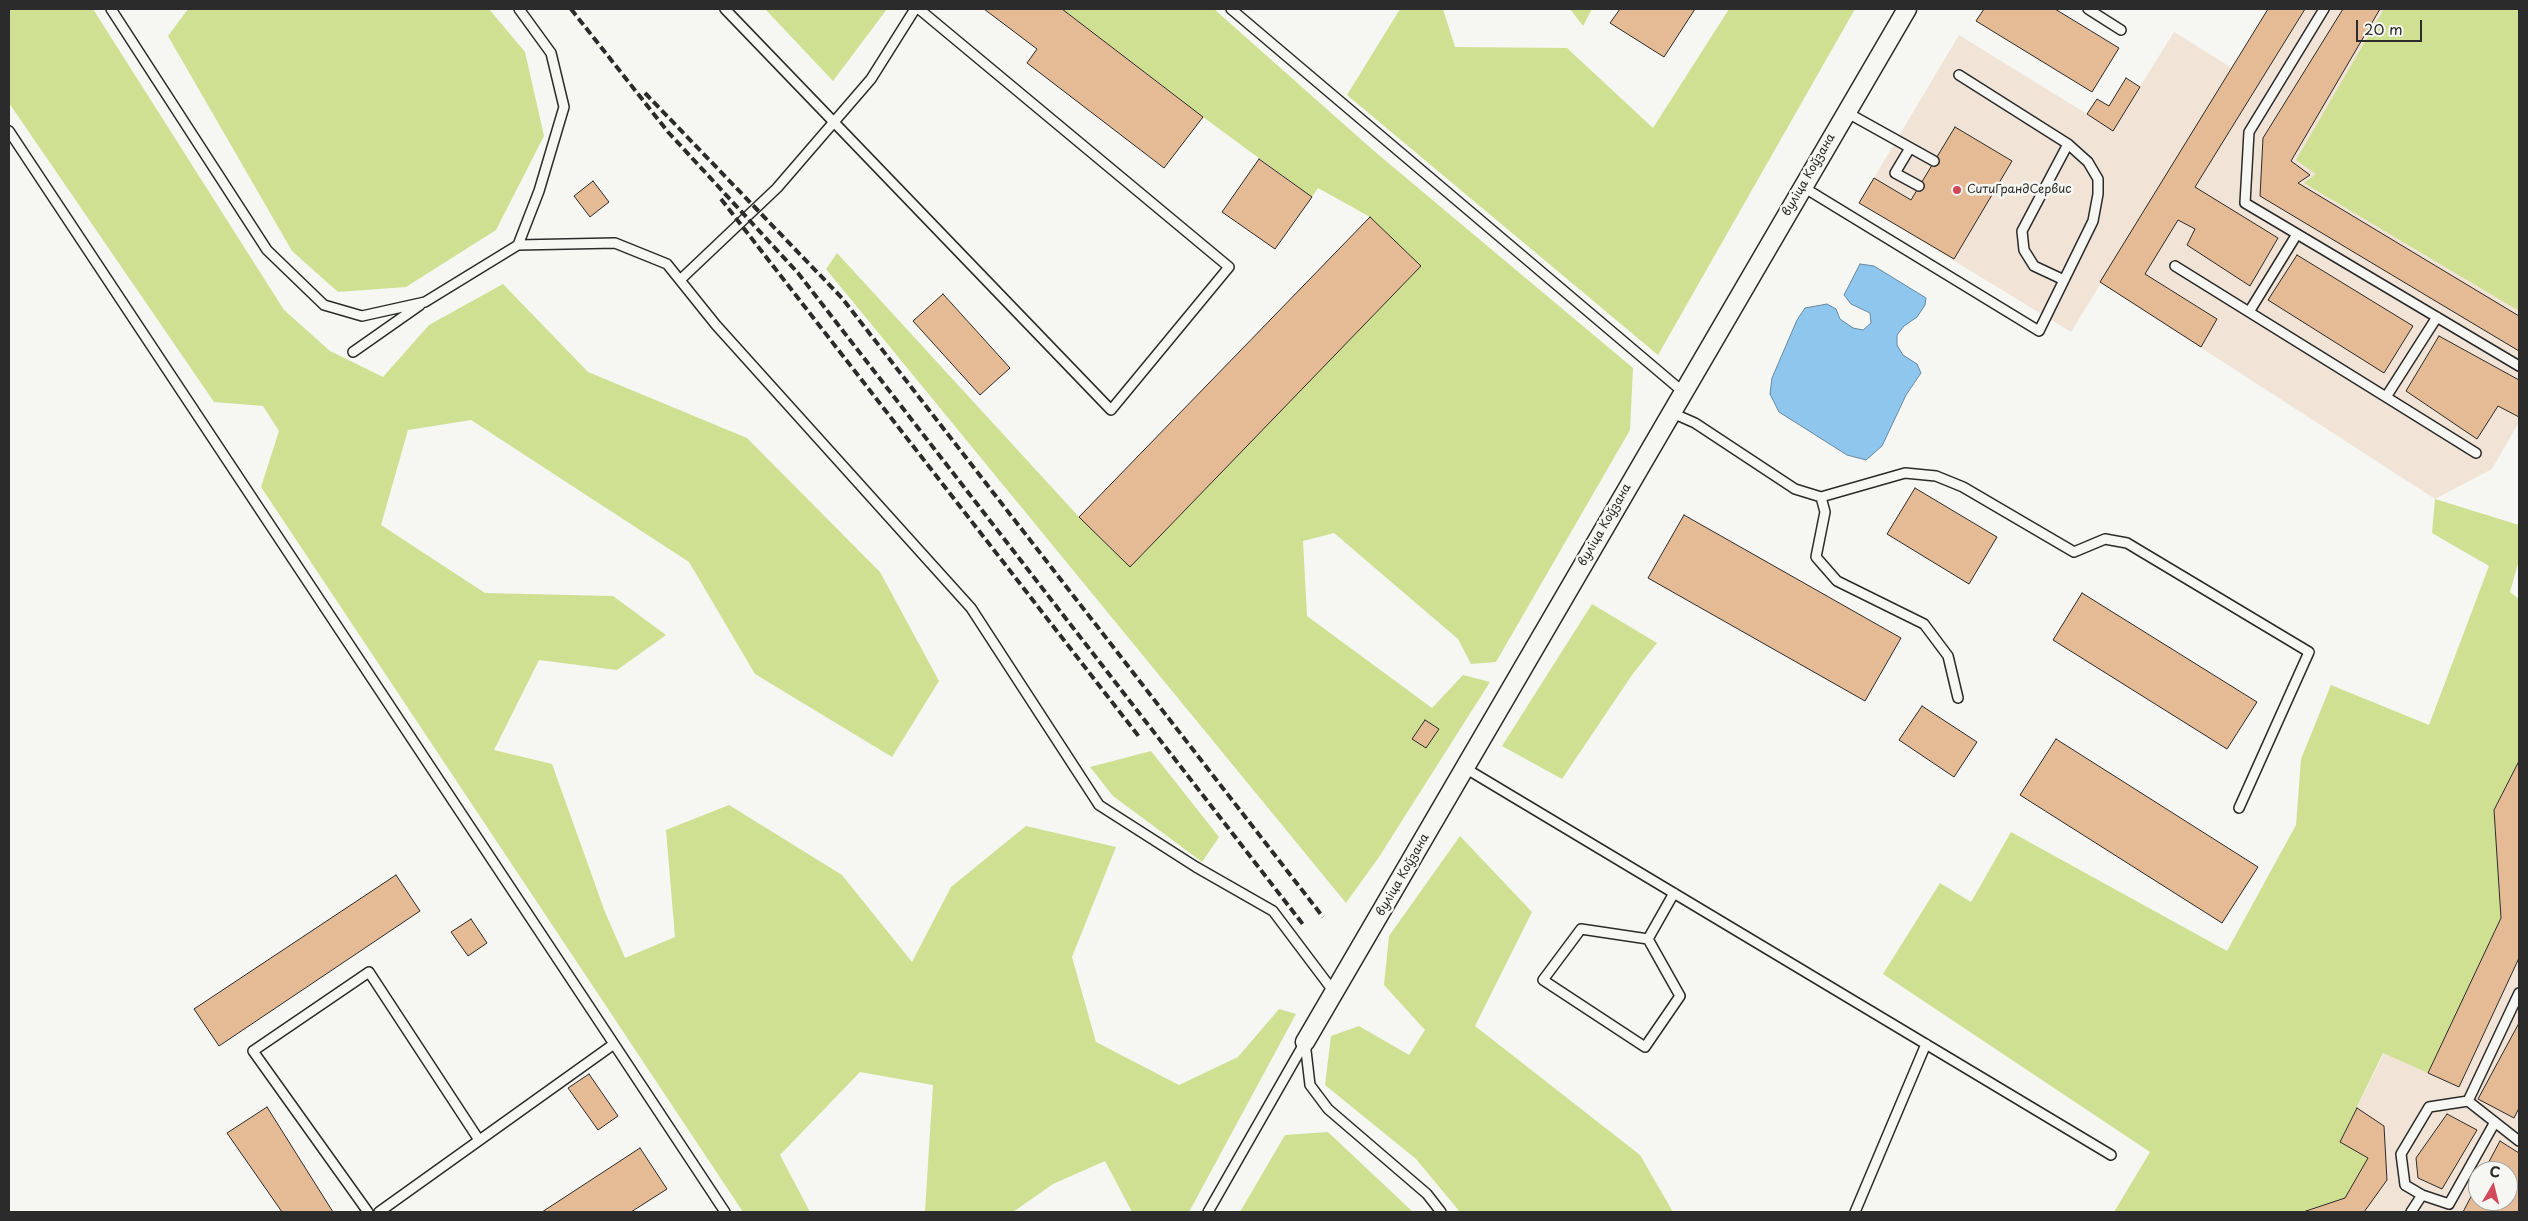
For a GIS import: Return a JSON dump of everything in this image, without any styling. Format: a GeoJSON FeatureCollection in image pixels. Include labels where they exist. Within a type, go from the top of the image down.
{"type":"FeatureCollection","features":[{"type":"Feature","properties":{"kind":"street","name":"вуліца Коўзана"},"geometry":{"type":"LineString","coordinates":[[1305,1042],[1682,391],[1907,9]]}},
{"type":"Feature","properties":{"kind":"lane"},"geometry":{"type":"LineString","coordinates":[[111,9],[267,250],[324,305],[362,316],[425,302]]}},
{"type":"Feature","properties":{"kind":"lane"},"geometry":{"type":"LineString","coordinates":[[518,245],[539,191],[564,107],[550,53],[519,9]]}},
{"type":"Feature","properties":{"kind":"lane"},"geometry":{"type":"LineString","coordinates":[[725,9],[835,121],[1111,410],[1229,267],[919,9]]}},
{"type":"Feature","properties":{"kind":"lane"},"geometry":{"type":"LineString","coordinates":[[680,280],[777,188],[871,79],[915,9]]}},
{"type":"Feature","properties":{"kind":"lane"},"geometry":{"type":"LineString","coordinates":[[1232,9],[1682,391]]}},
{"type":"Feature","properties":{"kind":"lane"},"geometry":{"type":"LineString","coordinates":[[2088,9],[2121,30]]}},
{"type":"Feature","properties":{"kind":"lane"},"geometry":{"type":"LineString","coordinates":[[2324,9],[2249,132],[2245,203],[2519,366]]}},
{"type":"Feature","properties":{"kind":"lane"},"geometry":{"type":"LineString","coordinates":[[1803,187],[2038,332],[2093,221],[2098,194],[2098,179],[2088,162],[2068,144],[1959,76]]}},
{"type":"Feature","properties":{"kind":"lane"},"geometry":{"type":"LineString","coordinates":[[1846,112],[1934,161]]}},
{"type":"Feature","properties":{"kind":"lane"},"geometry":{"type":"LineString","coordinates":[[9,131],[725,1212]]}},
{"type":"Feature","properties":{"kind":"lane"},"geometry":{"type":"LineString","coordinates":[[2064,280],[2034,266],[2024,250],[2022,231],[2068,144]]}},
{"type":"Feature","properties":{"kind":"lane"},"geometry":{"type":"LineString","coordinates":[[1910,148],[1895,173],[1919,186]]}},
{"type":"Feature","properties":{"kind":"lane"},"geometry":{"type":"LineString","coordinates":[[2249,312],[2297,234]]}},
{"type":"Feature","properties":{"kind":"lane"},"geometry":{"type":"LineString","coordinates":[[353,352],[425,302],[518,245],[614,243],[666,264],[716,325],[971,608],[1098,805],[1196,867],[1273,911],[1334,992]]}},
{"type":"Feature","properties":{"kind":"lane"},"geometry":{"type":"LineString","coordinates":[[2175,266],[2476,453]]}},
{"type":"Feature","properties":{"kind":"lane"},"geometry":{"type":"LineString","coordinates":[[2386,397],[2437,317]]}},
{"type":"Feature","properties":{"kind":"lane"},"geometry":{"type":"LineString","coordinates":[[1670,412],[1695,423],[1795,489],[1821,497],[1905,474],[1936,476],[1963,487],[2074,552],[2105,539],[2127,543],[2309,652],[2239,808]]}},
{"type":"Feature","properties":{"kind":"lane"},"geometry":{"type":"LineString","coordinates":[[1821,497],[1825,512],[1816,557],[1836,581],[1924,624],[1948,656],[1958,698]]}},
{"type":"Feature","properties":{"kind":"lane"},"geometry":{"type":"LineString","coordinates":[[1465,768],[2111,1155]]}},
{"type":"Feature","properties":{"kind":"lane"},"geometry":{"type":"LineString","coordinates":[[1648,939],[1674,893]]}},
{"type":"Feature","properties":{"kind":"lane"},"geometry":{"type":"LineString","coordinates":[[1581,928],[1648,939],[1680,996],[1645,1047],[1543,980],[1581,928]]}},
{"type":"Feature","properties":{"kind":"lane"},"geometry":{"type":"LineString","coordinates":[[368,1212],[252,1051],[369,972],[479,1140]]}},
{"type":"Feature","properties":{"kind":"lane"},"geometry":{"type":"LineString","coordinates":[[2468,1101],[2519,993]]}},
{"type":"Feature","properties":{"kind":"lane"},"geometry":{"type":"LineString","coordinates":[[1208,1212],[1305,1042]]}},
{"type":"Feature","properties":{"kind":"lane"},"geometry":{"type":"LineString","coordinates":[[1305,1042],[1310,1085],[1328,1108],[1427,1194],[1441,1212]]}},
{"type":"Feature","properties":{"kind":"lane"},"geometry":{"type":"LineString","coordinates":[[379,1212],[614,1044]]}},
{"type":"Feature","properties":{"kind":"lane"},"geometry":{"type":"LineString","coordinates":[[1855,1212],[1926,1044]]}},
{"type":"Feature","properties":{"kind":"lane"},"geometry":{"type":"LineString","coordinates":[[2495,1122],[2449,1204],[2422,1195],[2406,1185],[2402,1154],[2429,1107],[2468,1101],[2518,1138]]}},
{"type":"Feature","properties":{"kind":"lane"},"geometry":{"type":"LineString","coordinates":[[2411,1212],[2422,1195]]}},
{"type":"Feature","properties":{"kind":"shaded area"},"geometry":{"type":"Polygon","coordinates":[[[2268,9],[2519,9],[2519,422],[2492,469],[2435,499],[2101,283],[2071,332],[1859,203],[1959,35],[2113,130],[2174,32],[2232,68],[2268,9]]]}},
{"type":"Feature","properties":{"kind":"shaded area"},"geometry":{"type":"Polygon","coordinates":[[[2519,761],[2519,1212],[2303,1212],[2345,1198],[2368,1158],[2340,1142],[2384,1053],[2428,1073],[2501,918],[2498,802],[2519,761]]]}},
{"type":"Feature","properties":{"kind":"green space"},"geometry":{"type":"Polygon","coordinates":[[[9,9],[93,9],[284,310],[330,351],[383,377],[429,325],[503,284],[588,372],[747,438],[880,572],[939,681],[892,757],[755,674],[689,562],[471,420],[408,430],[381,525],[485,593],[613,596],[666,635],[617,670],[539,660],[494,750],[552,764],[605,912],[625,958],[675,937],[666,830],[729,805],[842,875],[912,962],[951,887],[1026,826],[1116,847],[1072,957],[1096,1042],[1179,1085],[1238,1057],[1279,1009],[1296,1014],[1189,1212],[1132,1212],[1105,1161],[1053,1184],[1013,1212],[925,1211],[933,1085],[860,1072],[780,1155],[810,1212],[743,1212],[261,487],[279,431],[263,406],[214,402],[9,103],[9,9]]]}},
{"type":"Feature","properties":{"kind":"green space"},"geometry":{"type":"Polygon","coordinates":[[[188,9],[489,9],[525,52],[544,136],[496,230],[406,287],[338,292],[292,251],[168,36],[188,9]]]}},
{"type":"Feature","properties":{"kind":"green space"},"geometry":{"type":"Polygon","coordinates":[[[765,9],[887,9],[833,81],[765,9]]]}},
{"type":"Feature","properties":{"kind":"green space"},"geometry":{"type":"Polygon","coordinates":[[[1062,9],[1214,9],[1374,151],[1633,368],[1630,430],[1496,662],[1471,664],[1458,639],[1334,533],[1303,541],[1307,616],[1432,708],[1463,675],[1490,682],[1379,857],[1346,903],[826,269],[837,253],[1079,517],[1130,566],[1420,266],[1370,217],[1318,188],[1312,197],[1203,117],[1062,9]]]}},
{"type":"Feature","properties":{"kind":"green space"},"geometry":{"type":"Polygon","coordinates":[[[1400,9],[1443,9],[1455,47],[1567,48],[1653,128],[1729,9],[1855,9],[1658,355],[1347,95],[1400,9]]]}},
{"type":"Feature","properties":{"kind":"green space"},"geometry":{"type":"Polygon","coordinates":[[[1570,9],[1592,9],[1583,26],[1570,9]]]}},
{"type":"Feature","properties":{"kind":"green space"},"geometry":{"type":"Polygon","coordinates":[[[2384,9],[2519,9],[2519,311],[2304,183],[2316,174],[2296,160],[2384,9]]]}},
{"type":"Feature","properties":{"kind":"green space"},"geometry":{"type":"Polygon","coordinates":[[[2435,499],[2519,525],[2519,560],[2510,592],[2519,599],[2519,761],[2494,810],[2501,918],[2428,1073],[2383,1053],[2340,1142],[2368,1158],[2345,1198],[2303,1212],[2114,1212],[2150,1152],[1883,974],[1940,883],[1971,902],[2011,832],[2227,951],[2296,825],[2301,759],[2331,685],[2429,725],[2489,566],[2432,533],[2435,499]]]}},
{"type":"Feature","properties":{"kind":"green space"},"geometry":{"type":"Polygon","coordinates":[[[1592,604],[1657,643],[1632,675],[1562,779],[1502,746],[1592,604]]]}},
{"type":"Feature","properties":{"kind":"green space"},"geometry":{"type":"Polygon","coordinates":[[[1151,751],[1219,837],[1202,862],[1113,796],[1090,767],[1151,751]]]}},
{"type":"Feature","properties":{"kind":"green space"},"geometry":{"type":"Polygon","coordinates":[[[1460,836],[1532,912],[1475,1026],[1640,1155],[1673,1212],[1460,1212],[1416,1159],[1325,1085],[1331,1036],[1359,1026],[1409,1055],[1425,1030],[1384,985],[1389,936],[1460,836]]]}},
{"type":"Feature","properties":{"kind":"green space"},"geometry":{"type":"Polygon","coordinates":[[[1328,1132],[1413,1212],[1240,1212],[1285,1135],[1328,1132]]]}},
{"type":"Feature","properties":{"kind":"water"},"geometry":{"type":"Polygon","coordinates":[[[1860,264],[1874,266],[1926,298],[1925,305],[1917,317],[1904,326],[1897,335],[1897,345],[1903,355],[1917,364],[1921,373],[1906,395],[1882,446],[1866,460],[1847,455],[1779,412],[1770,394],[1772,378],[1797,320],[1805,308],[1827,304],[1836,309],[1840,319],[1853,328],[1863,330],[1871,323],[1870,313],[1851,304],[1844,295],[1860,264]]]}},
{"type":"Feature","properties":{"kind":"building"},"geometry":{"type":"Polygon","coordinates":[[[984,9],[1062,9],[1203,117],[1164,168],[1027,63],[1037,49],[984,9]]]}},
{"type":"Feature","properties":{"kind":"building"},"geometry":{"type":"Polygon","coordinates":[[[1620,9],[1695,9],[1664,57],[1610,23],[1620,9]]]}},
{"type":"Feature","properties":{"kind":"building"},"geometry":{"type":"Polygon","coordinates":[[[1984,9],[2055,9],[2119,48],[2092,92],[1976,21],[1984,9]]]}},
{"type":"Feature","properties":{"kind":"building"},"geometry":{"type":"Polygon","coordinates":[[[2268,9],[2305,9],[2195,187],[2278,238],[2250,286],[2187,245],[2195,229],[2178,220],[2145,274],[2217,319],[2201,347],[2100,282],[2268,9]]]}},
{"type":"Feature","properties":{"kind":"building"},"geometry":{"type":"Polygon","coordinates":[[[2343,9],[2380,9],[2291,161],[2310,175],[2298,183],[2519,316],[2519,351],[2260,196],[2263,138],[2343,9]]]}},
{"type":"Feature","properties":{"kind":"building"},"geometry":{"type":"Polygon","coordinates":[[[2126,78],[2140,87],[2113,131],[2087,114],[2097,99],[2109,106],[2126,78]]]}},
{"type":"Feature","properties":{"kind":"building"},"geometry":{"type":"Polygon","coordinates":[[[1955,127],[2012,161],[1954,259],[1859,203],[1874,178],[1911,200],[1955,127]]]}},
{"type":"Feature","properties":{"kind":"building"},"geometry":{"type":"Polygon","coordinates":[[[1259,159],[1312,197],[1275,249],[1222,212],[1259,159]]]}},
{"type":"Feature","properties":{"kind":"building"},"geometry":{"type":"Polygon","coordinates":[[[593,181],[609,202],[590,217],[574,196],[593,181]]]}},
{"type":"Feature","properties":{"kind":"building"},"geometry":{"type":"Polygon","coordinates":[[[1370,217],[1421,266],[1130,567],[1079,517],[1370,217]]]}},
{"type":"Feature","properties":{"kind":"building"},"geometry":{"type":"Polygon","coordinates":[[[2297,255],[2413,326],[2384,373],[2268,300],[2297,255]]]}},
{"type":"Feature","properties":{"kind":"building"},"geometry":{"type":"Polygon","coordinates":[[[943,294],[1010,368],[980,395],[913,321],[943,294]]]}},
{"type":"Feature","properties":{"kind":"building"},"geometry":{"type":"Polygon","coordinates":[[[2439,336],[2519,380],[2519,417],[2498,406],[2477,439],[2406,391],[2439,336]]]}},
{"type":"Feature","properties":{"kind":"building"},"geometry":{"type":"Polygon","coordinates":[[[1915,488],[1997,537],[1969,584],[1887,534],[1915,488]]]}},
{"type":"Feature","properties":{"kind":"building"},"geometry":{"type":"Polygon","coordinates":[[[1684,515],[1901,638],[1865,701],[1648,578],[1684,515]]]}},
{"type":"Feature","properties":{"kind":"building"},"geometry":{"type":"Polygon","coordinates":[[[2082,593],[2257,702],[2227,749],[2053,640],[2082,593]]]}},
{"type":"Feature","properties":{"kind":"building"},"geometry":{"type":"Polygon","coordinates":[[[1922,706],[1977,742],[1954,777],[1899,740],[1922,706]]]}},
{"type":"Feature","properties":{"kind":"building"},"geometry":{"type":"Polygon","coordinates":[[[1425,720],[1439,729],[1426,748],[1412,739],[1425,720]]]}},
{"type":"Feature","properties":{"kind":"building"},"geometry":{"type":"Polygon","coordinates":[[[2056,739],[2258,867],[2222,923],[2020,795],[2056,739]]]}},
{"type":"Feature","properties":{"kind":"building"},"geometry":{"type":"Polygon","coordinates":[[[2519,761],[2519,958],[2459,1087],[2428,1073],[2501,918],[2494,810],[2519,761]]]}},
{"type":"Feature","properties":{"kind":"building"},"geometry":{"type":"Polygon","coordinates":[[[396,875],[420,911],[219,1046],[194,1009],[396,875]]]}},
{"type":"Feature","properties":{"kind":"building"},"geometry":{"type":"Polygon","coordinates":[[[471,919],[487,943],[468,956],[451,932],[471,919]]]}},
{"type":"Feature","properties":{"kind":"building"},"geometry":{"type":"Polygon","coordinates":[[[2519,1023],[2519,1108],[2514,1118],[2478,1099],[2519,1023]]]}},
{"type":"Feature","properties":{"kind":"building"},"geometry":{"type":"Polygon","coordinates":[[[589,1074],[618,1116],[598,1130],[568,1088],[589,1074]]]}},
{"type":"Feature","properties":{"kind":"building"},"geometry":{"type":"Polygon","coordinates":[[[267,1107],[333,1212],[282,1212],[227,1133],[267,1107]]]}},
{"type":"Feature","properties":{"kind":"building"},"geometry":{"type":"Polygon","coordinates":[[[2357,1108],[2384,1126],[2387,1180],[2364,1212],[2303,1212],[2345,1198],[2368,1158],[2340,1142],[2357,1108]]]}},
{"type":"Feature","properties":{"kind":"building"},"geometry":{"type":"Polygon","coordinates":[[[2447,1114],[2477,1130],[2442,1189],[2418,1178],[2416,1158],[2447,1114]]]}},
{"type":"Feature","properties":{"kind":"building"},"geometry":{"type":"Polygon","coordinates":[[[2500,1141],[2519,1153],[2519,1212],[2463,1212],[2468,1202],[2468,1211],[2518,1211],[2518,1161],[2489,1161],[2500,1141]]]}},
{"type":"Feature","properties":{"kind":"building"},"geometry":{"type":"Polygon","coordinates":[[[640,1148],[667,1189],[631,1212],[542,1212],[640,1148]]]}},
{"type":"Feature","properties":{"kind":"railway"},"geometry":{"type":"LineString","coordinates":[[571,9],[668,132],[798,273],[1305,927]]}},
{"type":"Feature","properties":{"kind":"railway"},"geometry":{"type":"LineString","coordinates":[[645,93],[842,298],[1323,917]]}},
{"type":"Feature","properties":{"kind":"railway"},"geometry":{"type":"LineString","coordinates":[[721,199],[1140,738]]}},
{"type":"Feature","properties":{"kind":"place","name":"СитиГрандСервис"},"geometry":{"type":"Point","coordinates":[1957,190]}}]}
